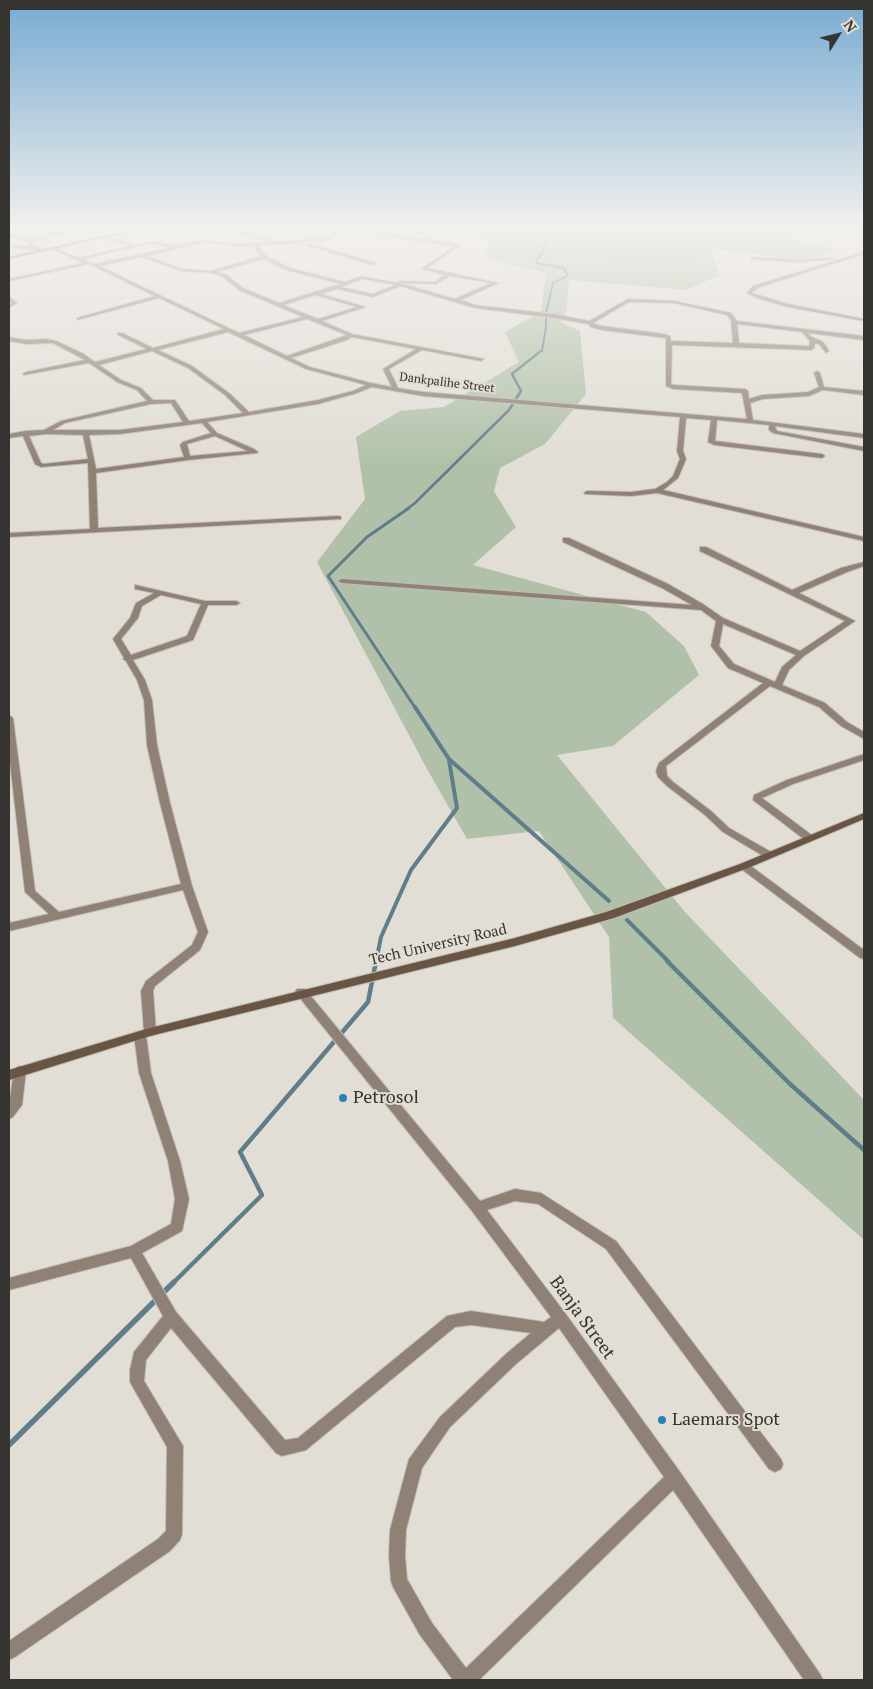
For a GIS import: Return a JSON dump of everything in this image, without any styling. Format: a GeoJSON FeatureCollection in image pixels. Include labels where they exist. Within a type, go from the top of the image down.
{"type":"FeatureCollection","features":[{"type":"Feature","properties":{"kind":"street"},"geometry":{"type":"LineString","coordinates":[[79,319],[131,305]]}},
{"type":"Feature","properties":{"kind":"street","name":"Dankpalihe Street"},"geometry":{"type":"LineString","coordinates":[[175,305],[285,358],[330,376],[371,385],[443,396],[750,421],[864,436]]}},
{"type":"Feature","properties":{"kind":"street"},"geometry":{"type":"LineString","coordinates":[[277,305],[351,335],[481,359]]}},
{"type":"Feature","properties":{"kind":"street"},"geometry":{"type":"LineString","coordinates":[[317,320],[364,307],[356,305]]}},
{"type":"Feature","properties":{"kind":"street"},"geometry":{"type":"LineString","coordinates":[[479,305],[554,316],[590,323],[593,326],[602,328],[668,337],[668,385],[673,387],[744,391],[750,421]]}},
{"type":"Feature","properties":{"kind":"street"},"geometry":{"type":"LineString","coordinates":[[590,323],[620,305]]}},
{"type":"Feature","properties":{"kind":"street"},"geometry":{"type":"LineString","coordinates":[[687,305],[789,328]]}},
{"type":"Feature","properties":{"kind":"street"},"geometry":{"type":"LineString","coordinates":[[787,305],[864,320]]}},
{"type":"Feature","properties":{"kind":"street"},"geometry":{"type":"LineString","coordinates":[[729,314],[734,320],[736,345]]}},
{"type":"Feature","properties":{"kind":"street"},"geometry":{"type":"LineString","coordinates":[[238,335],[307,317]]}},
{"type":"Feature","properties":{"kind":"street"},"geometry":{"type":"LineString","coordinates":[[733,322],[864,338]]}},
{"type":"Feature","properties":{"kind":"street"},"geometry":{"type":"LineString","coordinates":[[26,374],[154,349],[228,330]]}},
{"type":"Feature","properties":{"kind":"street"},"geometry":{"type":"LineString","coordinates":[[803,330],[808,337],[821,343],[826,351]]}},
{"type":"Feature","properties":{"kind":"street"},"geometry":{"type":"LineString","coordinates":[[120,334],[190,366],[227,394],[248,414]]}},
{"type":"Feature","properties":{"kind":"street"},"geometry":{"type":"LineString","coordinates":[[285,358],[336,343],[351,335]]}},
{"type":"Feature","properties":{"kind":"street"},"geometry":{"type":"LineString","coordinates":[[9,339],[26,342],[54,342],[80,354],[119,381],[139,389],[151,402]]}},
{"type":"Feature","properties":{"kind":"street"},"geometry":{"type":"LineString","coordinates":[[669,344],[811,348],[813,340]]}},
{"type":"Feature","properties":{"kind":"street"},"geometry":{"type":"LineString","coordinates":[[396,389],[386,369],[421,348]]}},
{"type":"Feature","properties":{"kind":"street"},"geometry":{"type":"LineString","coordinates":[[818,373],[822,388]]}},
{"type":"Feature","properties":{"kind":"street"},"geometry":{"type":"LineString","coordinates":[[9,436],[46,432],[120,432],[203,421],[318,402],[371,385]]}},
{"type":"Feature","properties":{"kind":"street"},"geometry":{"type":"LineString","coordinates":[[747,402],[762,397],[809,394],[822,388],[864,393]]}},
{"type":"Feature","properties":{"kind":"street"},"geometry":{"type":"LineString","coordinates":[[46,432],[63,422],[151,402],[173,401],[187,423]]}},
{"type":"Feature","properties":{"kind":"street"},"geometry":{"type":"LineString","coordinates":[[657,491],[676,477],[683,459],[680,451],[683,416]]}},
{"type":"Feature","properties":{"kind":"street"},"geometry":{"type":"LineString","coordinates":[[714,419],[711,442],[714,444],[822,456]]}},
{"type":"Feature","properties":{"kind":"street"},"geometry":{"type":"LineString","coordinates":[[93,471],[188,458],[255,452],[215,434],[203,421]]}},
{"type":"Feature","properties":{"kind":"street"},"geometry":{"type":"LineString","coordinates":[[772,424],[772,430],[775,432],[864,449]]}},
{"type":"Feature","properties":{"kind":"street"},"geometry":{"type":"LineString","coordinates":[[823,440],[825,431]]}},
{"type":"Feature","properties":{"kind":"street"},"geometry":{"type":"LineString","coordinates":[[26,433],[38,464],[43,466],[91,461]]}},
{"type":"Feature","properties":{"kind":"street"},"geometry":{"type":"LineString","coordinates":[[86,433],[93,471],[94,530]]}},
{"type":"Feature","properties":{"kind":"street"},"geometry":{"type":"LineString","coordinates":[[188,458],[183,445],[185,443],[215,434]]}},
{"type":"Feature","properties":{"kind":"street"},"geometry":{"type":"LineString","coordinates":[[587,493],[631,494],[657,491],[864,539]]}},
{"type":"Feature","properties":{"kind":"street"},"geometry":{"type":"LineString","coordinates":[[9,535],[339,518]]}},
{"type":"Feature","properties":{"kind":"street"},"geometry":{"type":"LineString","coordinates":[[566,540],[665,586],[720,620],[801,654]]}},
{"type":"Feature","properties":{"kind":"street"},"geometry":{"type":"LineString","coordinates":[[703,549],[850,621],[801,654],[785,669],[774,684],[662,765],[663,777],[670,784],[708,813],[726,830],[769,855]]}},
{"type":"Feature","properties":{"kind":"street"},"geometry":{"type":"LineString","coordinates":[[792,593],[844,570],[864,564]]}},
{"type":"Feature","properties":{"kind":"street"},"geometry":{"type":"LineString","coordinates":[[342,581],[703,608]]}},
{"type":"Feature","properties":{"kind":"street"},"geometry":{"type":"LineString","coordinates":[[138,586],[159,593],[205,603],[236,603]]}},
{"type":"Feature","properties":{"kind":"street"},"geometry":{"type":"LineString","coordinates":[[9,1284],[134,1251],[177,1227],[182,1199],[174,1161],[145,1073],[147,991],[150,984],[196,947],[203,932],[187,886],[165,803],[152,745],[148,700],[141,680],[117,638],[134,618],[140,605],[159,593]]}},
{"type":"Feature","properties":{"kind":"street"},"geometry":{"type":"LineString","coordinates":[[127,658],[190,638],[205,603]]}},
{"type":"Feature","properties":{"kind":"street"},"geometry":{"type":"LineString","coordinates":[[720,620],[715,646],[731,666],[822,705],[844,724],[864,736]]}},
{"type":"Feature","properties":{"kind":"street"},"geometry":{"type":"LineString","coordinates":[[9,718],[30,892],[57,916]]}},
{"type":"Feature","properties":{"kind":"street"},"geometry":{"type":"LineString","coordinates":[[809,838],[758,800],[757,797],[790,782],[864,757]]}},
{"type":"Feature","properties":{"kind":"street","name":"Tech University Road"},"geometry":{"type":"LineString","coordinates":[[14,1073],[145,1034],[301,992],[515,942],[601,918],[744,866],[864,816]]}},
{"type":"Feature","properties":{"kind":"street"},"geometry":{"type":"LineString","coordinates":[[744,866],[864,955]]}},
{"type":"Feature","properties":{"kind":"street"},"geometry":{"type":"LineString","coordinates":[[9,928],[187,886]]}},
{"type":"Feature","properties":{"kind":"street","name":"Banja Street"},"geometry":{"type":"LineString","coordinates":[[301,992],[477,1207],[560,1318],[814,1680]]}},
{"type":"Feature","properties":{"kind":"street"},"geometry":{"type":"LineString","coordinates":[[9,1114],[16,1106],[14,1073]]}},
{"type":"Feature","properties":{"kind":"street"},"geometry":{"type":"LineString","coordinates":[[477,1207],[515,1195],[541,1199],[611,1245],[775,1464]]}},
{"type":"Feature","properties":{"kind":"street"},"geometry":{"type":"LineString","coordinates":[[134,1251],[171,1317],[282,1448],[301,1445],[452,1321],[471,1318],[546,1329]]}},
{"type":"Feature","properties":{"kind":"street"},"geometry":{"type":"LineString","coordinates":[[9,1651],[164,1545],[174,1534],[176,1446],[137,1382],[139,1357],[171,1317]]}},
{"type":"Feature","properties":{"kind":"street"},"geometry":{"type":"LineString","coordinates":[[560,1318],[511,1359],[445,1422],[415,1465],[398,1530],[397,1556],[399,1581],[426,1629],[466,1680],[674,1478]]}},
{"type":"Feature","properties":{"kind":"green space"},"geometry":{"type":"Polygon","coordinates":[[[542,305],[567,305],[560,322],[580,331],[586,394],[545,444],[500,468],[494,491],[516,527],[473,565],[646,612],[684,646],[699,675],[613,746],[557,755],[685,912],[864,1100],[864,1240],[613,1018],[609,937],[539,831],[467,839],[427,769],[317,562],[365,499],[356,437],[400,411],[444,407],[519,362],[505,332],[541,312],[542,305]]]}},
{"type":"Feature","properties":{"kind":"waterway"},"geometry":{"type":"LineString","coordinates":[[542,351],[548,305]]}},
{"type":"Feature","properties":{"kind":"waterway"},"geometry":{"type":"LineString","coordinates":[[407,509],[509,410],[521,391],[512,374],[542,350]]}},
{"type":"Feature","properties":{"kind":"waterway"},"geometry":{"type":"LineString","coordinates":[[409,508],[367,537],[328,576],[416,709]]}},
{"type":"Feature","properties":{"kind":"waterway"},"geometry":{"type":"LineString","coordinates":[[415,707],[449,759],[609,901]]}},
{"type":"Feature","properties":{"kind":"waterway"},"geometry":{"type":"LineString","coordinates":[[376,962],[381,937],[411,870],[457,808],[449,760]]}},
{"type":"Feature","properties":{"kind":"waterway"},"geometry":{"type":"LineString","coordinates":[[627,920],[669,962]]}},
{"type":"Feature","properties":{"kind":"waterway"},"geometry":{"type":"LineString","coordinates":[[173,1283],[262,1195],[240,1152],[368,1002],[376,961]]}},
{"type":"Feature","properties":{"kind":"waterway"},"geometry":{"type":"LineString","coordinates":[[667,961],[790,1084],[864,1150]]}},
{"type":"Feature","properties":{"kind":"waterway"},"geometry":{"type":"LineString","coordinates":[[9,1445],[174,1282]]}},
{"type":"Feature","properties":{"kind":"place","name":"Petrosol"},"geometry":{"type":"Point","coordinates":[343,1098]}},
{"type":"Feature","properties":{"kind":"place","name":"Laemars Spot"},"geometry":{"type":"Point","coordinates":[662,1420]}}]}
